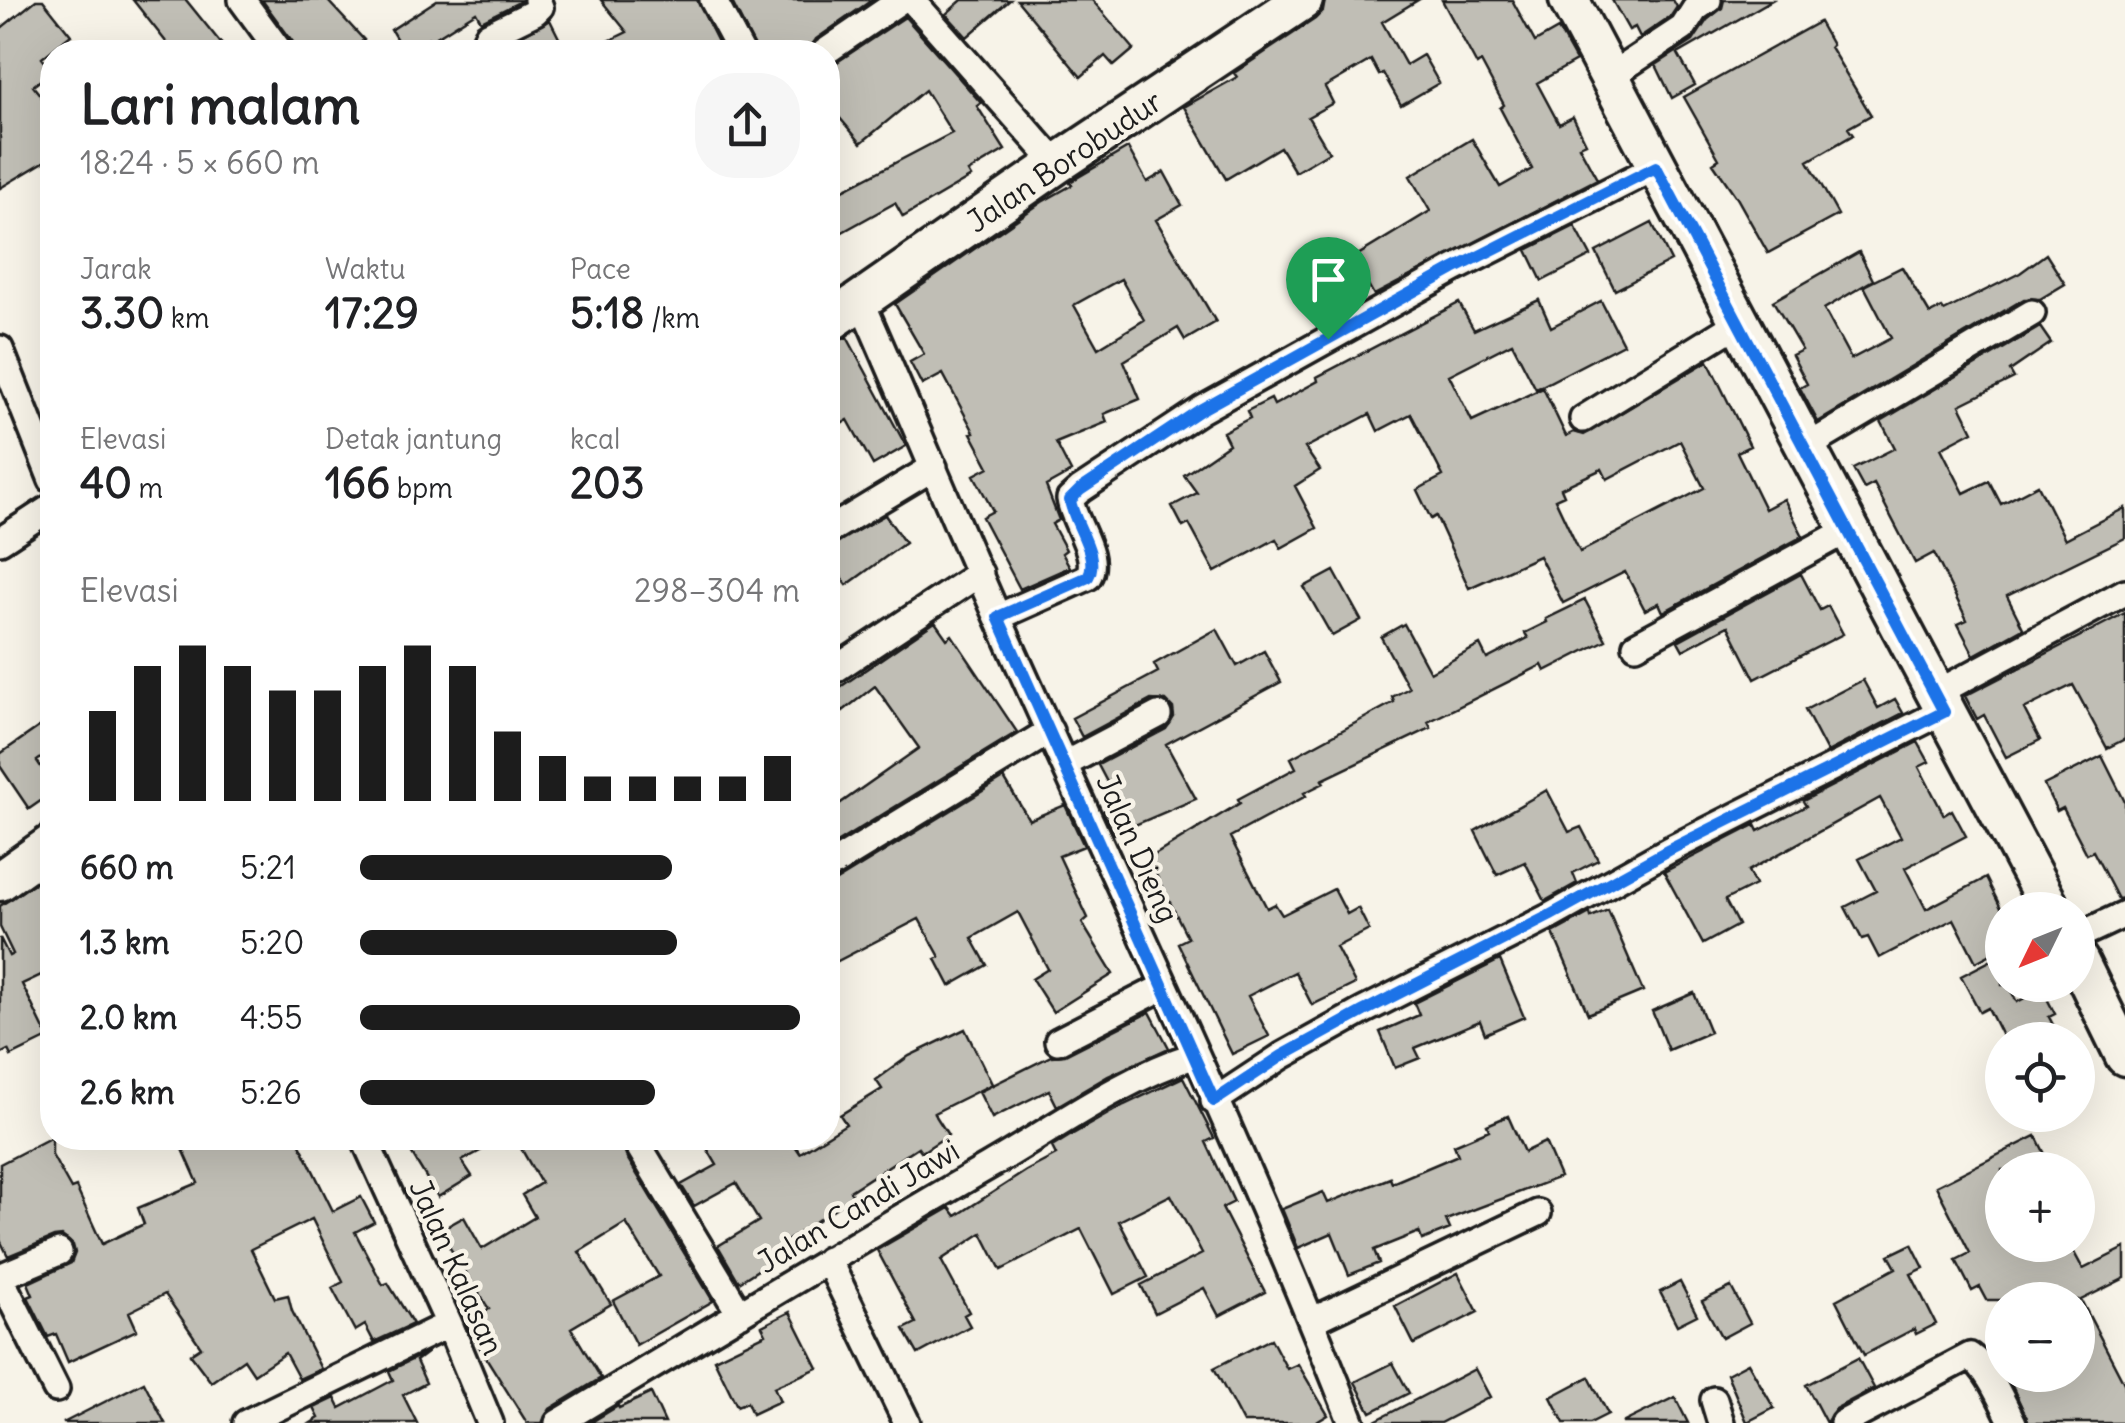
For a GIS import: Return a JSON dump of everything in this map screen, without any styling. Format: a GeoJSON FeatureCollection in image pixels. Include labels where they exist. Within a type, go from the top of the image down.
{"type":"FeatureCollection","features":[{"type":"Feature","properties":{"kind":"street"},"geometry":{"type":"LineString","coordinates":[[242,0],[271,40]]}},
{"type":"Feature","properties":{"kind":"street"},"geometry":{"type":"LineString","coordinates":[[486,40],[488,35],[535,12],[540,7],[537,0]]}},
{"type":"Feature","properties":{"kind":"street"},"geometry":{"type":"LineString","coordinates":[[713,0],[735,40]]}},
{"type":"Feature","properties":{"kind":"street","name":"Jalan Borobudur"},"geometry":{"type":"LineString","coordinates":[[840,315],[1303,0]]}},
{"type":"Feature","properties":{"kind":"street"},"geometry":{"type":"LineString","coordinates":[[1569,0],[2041,892]]}},
{"type":"Feature","properties":{"kind":"street"},"geometry":{"type":"LineString","coordinates":[[1609,77],[1682,28],[1695,9],[1708,0]]}},
{"type":"Feature","properties":{"kind":"street"},"geometry":{"type":"LineString","coordinates":[[840,43],[911,1],[1057,164]]}},
{"type":"Feature","properties":{"kind":"street"},"geometry":{"type":"LineString","coordinates":[[998,617],[1088,577],[1092,559],[1072,515],[1070,500],[1080,490],[1200,410],[1454,269],[1656,167]]}},
{"type":"Feature","properties":{"kind":"street","name":"Jalan Dieng"},"geometry":{"type":"LineString","coordinates":[[861,301],[998,617],[1196,1054],[1352,1423]]}},
{"type":"Feature","properties":{"kind":"street"},"geometry":{"type":"LineString","coordinates":[[1804,448],[2032,312]]}},
{"type":"Feature","properties":{"kind":"street"},"geometry":{"type":"LineString","coordinates":[[1583,419],[1738,323]]}},
{"type":"Feature","properties":{"kind":"street"},"geometry":{"type":"LineString","coordinates":[[3,356],[40,451]]}},
{"type":"Feature","properties":{"kind":"street"},"geometry":{"type":"LineString","coordinates":[[840,524],[934,467]]}},
{"type":"Feature","properties":{"kind":"street"},"geometry":{"type":"LineString","coordinates":[[0,542],[40,515]]}},
{"type":"Feature","properties":{"kind":"street"},"geometry":{"type":"LineString","coordinates":[[1636,644],[1848,530]]}},
{"type":"Feature","properties":{"kind":"street"},"geometry":{"type":"LineString","coordinates":[[840,666],[980,573]]}},
{"type":"Feature","properties":{"kind":"street"},"geometry":{"type":"LineString","coordinates":[[1214,1101],[1282,1056],[1549,916],[1939,703],[2125,592]]}},
{"type":"Feature","properties":{"kind":"street"},"geometry":{"type":"LineString","coordinates":[[1065,764],[1158,715]]}},
{"type":"Feature","properties":{"kind":"street"},"geometry":{"type":"LineString","coordinates":[[840,860],[1050,732]]}},
{"type":"Feature","properties":{"kind":"street"},"geometry":{"type":"LineString","coordinates":[[0,880],[40,852]]}},
{"type":"Feature","properties":{"kind":"street"},"geometry":{"type":"LineString","coordinates":[[2095,928],[2125,914]]}},
{"type":"Feature","properties":{"kind":"street"},"geometry":{"type":"LineString","coordinates":[[1058,1041],[1165,986]]}},
{"type":"Feature","properties":{"kind":"street"},"geometry":{"type":"LineString","coordinates":[[2095,995],[2125,1056]]}},
{"type":"Feature","properties":{"kind":"street","name":"Jalan Candi Jawi"},"geometry":{"type":"LineString","coordinates":[[558,1423],[1108,1097],[1172,1062],[1196,1054]]}},
{"type":"Feature","properties":{"kind":"street","name":"Jalan Kalasan"},"geometry":{"type":"LineString","coordinates":[[369,1150],[490,1423]]}},
{"type":"Feature","properties":{"kind":"street"},"geometry":{"type":"LineString","coordinates":[[641,1150],[740,1314]]}},
{"type":"Feature","properties":{"kind":"street"},"geometry":{"type":"LineString","coordinates":[[1312,1321],[1538,1213]]}},
{"type":"Feature","properties":{"kind":"street"},"geometry":{"type":"LineString","coordinates":[[56,1389],[1,1276],[59,1252]]}},
{"type":"Feature","properties":{"kind":"street"},"geometry":{"type":"LineString","coordinates":[[828,1260],[908,1423]]}},
{"type":"Feature","properties":{"kind":"street"},"geometry":{"type":"LineString","coordinates":[[246,1423],[449,1324]]}},
{"type":"Feature","properties":{"kind":"street"},"geometry":{"type":"LineString","coordinates":[[1843,1423],[1970,1356],[1975,1358],[2004,1420]]}},
{"type":"Feature","properties":{"kind":"building"},"geometry":{"type":"Polygon","coordinates":[[[36,0],[43,0],[71,35],[65,40],[40,40],[40,80],[33,86],[40,95],[40,164],[0,188],[0,29],[36,0]]]}},
{"type":"Feature","properties":{"kind":"building"},"geometry":{"type":"Polygon","coordinates":[[[133,0],[186,0],[218,40],[165,40],[133,0]]]}},
{"type":"Feature","properties":{"kind":"building"},"geometry":{"type":"Polygon","coordinates":[[[262,0],[327,0],[364,40],[292,40],[262,0]]]}},
{"type":"Feature","properties":{"kind":"building"},"geometry":{"type":"Polygon","coordinates":[[[437,0],[521,0],[481,21],[476,12],[432,40],[397,40],[391,30],[437,0]]]}},
{"type":"Feature","properties":{"kind":"building"},"geometry":{"type":"Polygon","coordinates":[[[601,0],[697,0],[717,40],[611,40],[627,32],[601,0]]]}},
{"type":"Feature","properties":{"kind":"building"},"geometry":{"type":"Polygon","coordinates":[[[731,0],[872,0],[815,40],[751,40],[731,0]]]}},
{"type":"Feature","properties":{"kind":"building"},"geometry":{"type":"Polygon","coordinates":[[[962,0],[1010,0],[967,37],[946,14],[962,0]]]}},
{"type":"Feature","properties":{"kind":"building"},"geometry":{"type":"Polygon","coordinates":[[[1017,0],[1092,0],[1134,49],[1114,66],[1105,56],[1081,77],[1017,0]]]}},
{"type":"Feature","properties":{"kind":"building"},"geometry":{"type":"Polygon","coordinates":[[[1325,0],[1418,0],[1382,22],[1406,65],[1423,55],[1439,83],[1401,105],[1371,60],[1325,87],[1333,103],[1308,117],[1329,152],[1295,172],[1280,147],[1226,179],[1184,107],[1237,77],[1234,73],[1315,19],[1323,11],[1325,0]]]}},
{"type":"Feature","properties":{"kind":"building"},"geometry":{"type":"Polygon","coordinates":[[[1442,0],[1512,0],[1535,42],[1558,29],[1576,61],[1537,83],[1559,124],[1573,117],[1586,143],[1579,146],[1597,179],[1374,295],[1353,258],[1430,211],[1410,176],[1472,139],[1500,187],[1532,169],[1500,108],[1504,105],[1442,0]]]}},
{"type":"Feature","properties":{"kind":"building"},"geometry":{"type":"Polygon","coordinates":[[[1612,0],[1673,0],[1677,7],[1671,16],[1640,37],[1635,27],[1629,30],[1612,0]]]}},
{"type":"Feature","properties":{"kind":"building"},"geometry":{"type":"Polygon","coordinates":[[[1724,0],[1772,0],[1678,54],[1695,85],[1672,98],[1656,65],[1693,41],[1707,20],[1722,8],[1724,0]]]}},
{"type":"Feature","properties":{"kind":"building"},"geometry":{"type":"Polygon","coordinates":[[[905,17],[981,103],[977,106],[1005,150],[968,172],[971,177],[903,217],[895,203],[840,233],[840,192],[952,133],[925,90],[861,143],[840,118],[840,60],[905,17]]]}},
{"type":"Feature","properties":{"kind":"building"},"geometry":{"type":"Polygon","coordinates":[[[550,20],[560,40],[513,40],[550,20]]]}},
{"type":"Feature","properties":{"kind":"building"},"geometry":{"type":"Polygon","coordinates":[[[1819,22],[1871,115],[1848,128],[1853,135],[1808,161],[1838,215],[1768,253],[1713,163],[1719,159],[1684,97],[1819,22]]]}},
{"type":"Feature","properties":{"kind":"building"},"geometry":{"type":"Polygon","coordinates":[[[1128,148],[1147,182],[1164,172],[1182,205],[1156,220],[1216,322],[1185,340],[1178,328],[1124,361],[1140,399],[1104,414],[1107,422],[1056,443],[1071,472],[1046,486],[1059,520],[1052,524],[1070,567],[1020,589],[982,517],[993,511],[974,475],[989,467],[971,433],[974,432],[943,374],[922,385],[910,362],[924,354],[895,304],[1072,185],[1070,182],[1128,148]],[[1121,279],[1074,305],[1098,348],[1144,320],[1121,279]]]}},
{"type":"Feature","properties":{"kind":"building"},"geometry":{"type":"Polygon","coordinates":[[[1652,223],[1671,261],[1615,290],[1596,252],[1652,223]]]}},
{"type":"Feature","properties":{"kind":"building"},"geometry":{"type":"Polygon","coordinates":[[[1575,226],[1591,256],[1542,281],[1527,250],[1575,226]]]}},
{"type":"Feature","properties":{"kind":"building"},"geometry":{"type":"Polygon","coordinates":[[[1859,252],[1873,280],[1824,309],[1851,359],[1891,338],[1864,286],[1902,267],[1930,314],[1942,308],[1944,311],[2020,273],[2046,254],[2065,284],[2040,299],[2024,299],[1818,422],[1800,388],[1807,384],[1792,355],[1802,350],[1773,301],[1859,252]]]}},
{"type":"Feature","properties":{"kind":"building"},"geometry":{"type":"Polygon","coordinates":[[[1539,300],[1551,327],[1601,301],[1623,344],[1536,389],[1512,343],[1449,375],[1472,421],[1543,388],[1566,436],[1574,432],[1584,435],[1708,361],[1750,446],[1737,452],[1765,509],[1784,499],[1803,536],[1663,612],[1659,603],[1645,610],[1625,572],[1563,603],[1539,556],[1469,588],[1436,516],[1431,519],[1417,490],[1443,476],[1411,414],[1378,431],[1370,414],[1305,448],[1320,470],[1295,486],[1317,528],[1281,548],[1276,539],[1215,572],[1189,524],[1183,527],[1172,506],[1197,493],[1184,475],[1229,444],[1223,432],[1250,418],[1247,411],[1271,399],[1274,405],[1318,381],[1317,377],[1459,303],[1474,330],[1539,300]],[[1680,441],[1607,479],[1602,469],[1561,488],[1564,495],[1555,499],[1580,552],[1704,488],[1680,441]]]}},
{"type":"Feature","properties":{"kind":"building"},"geometry":{"type":"Polygon","coordinates":[[[2040,327],[2051,343],[2010,371],[2014,378],[1960,405],[1973,431],[1941,448],[1964,493],[1989,481],[2001,504],[2038,485],[2065,539],[2125,508],[2125,538],[2007,596],[2023,628],[1974,655],[1958,624],[1967,620],[1934,553],[1915,563],[1874,484],[1864,489],[1853,469],[1895,448],[1881,421],[2040,327]]]}},
{"type":"Feature","properties":{"kind":"building"},"geometry":{"type":"Polygon","coordinates":[[[847,337],[906,446],[873,465],[848,420],[840,425],[840,340],[847,337]]]}},
{"type":"Feature","properties":{"kind":"building"},"geometry":{"type":"Polygon","coordinates":[[[885,515],[905,543],[847,585],[840,575],[840,540],[885,515]]]}},
{"type":"Feature","properties":{"kind":"building"},"geometry":{"type":"Polygon","coordinates":[[[1334,571],[1361,620],[1332,636],[1304,587],[1334,571]]]}},
{"type":"Feature","properties":{"kind":"building"},"geometry":{"type":"Polygon","coordinates":[[[1801,574],[1820,610],[1828,606],[1843,634],[1755,679],[1728,626],[1683,650],[1678,641],[1801,574]]]}},
{"type":"Feature","properties":{"kind":"building"},"geometry":{"type":"Polygon","coordinates":[[[1585,600],[1606,640],[1545,671],[1542,665],[1428,722],[1431,728],[1322,780],[1324,783],[1304,793],[1306,796],[1230,837],[1267,908],[1275,904],[1282,915],[1334,889],[1347,914],[1358,908],[1369,930],[1336,947],[1355,984],[1312,1005],[1295,972],[1248,996],[1269,1036],[1232,1054],[1178,943],[1188,938],[1148,859],[1240,803],[1238,799],[1296,768],[1291,758],[1394,702],[1392,697],[1409,688],[1381,637],[1404,624],[1430,672],[1480,645],[1487,659],[1528,638],[1525,633],[1547,622],[1546,619],[1585,600]]]}},
{"type":"Feature","properties":{"kind":"building"},"geometry":{"type":"Polygon","coordinates":[[[2125,613],[2125,739],[2107,748],[2073,685],[2024,709],[2040,740],[2006,757],[1984,715],[1977,719],[1965,696],[2125,613]]]}},
{"type":"Feature","properties":{"kind":"building"},"geometry":{"type":"Polygon","coordinates":[[[935,622],[947,639],[952,635],[1017,732],[840,841],[840,804],[919,748],[875,686],[843,711],[840,687],[935,622]]]}},
{"type":"Feature","properties":{"kind":"building"},"geometry":{"type":"Polygon","coordinates":[[[1217,629],[1237,666],[1264,651],[1281,682],[1166,744],[1196,799],[1114,834],[1103,811],[1118,803],[1098,765],[1166,729],[1174,717],[1173,708],[1166,701],[1151,700],[1082,737],[1072,718],[1158,672],[1154,664],[1217,629]]]}},
{"type":"Feature","properties":{"kind":"building"},"geometry":{"type":"Polygon","coordinates":[[[1863,680],[1878,708],[1895,699],[1903,713],[1827,752],[1805,710],[1863,680]]]}},
{"type":"Feature","properties":{"kind":"building"},"geometry":{"type":"Polygon","coordinates":[[[40,726],[40,801],[29,809],[0,766],[0,754],[40,726]]]}},
{"type":"Feature","properties":{"kind":"building"},"geometry":{"type":"Polygon","coordinates":[[[1918,742],[1929,762],[1919,767],[1944,815],[1952,810],[1966,836],[1905,868],[1926,909],[1986,878],[1993,892],[1985,892],[1985,957],[1976,962],[1954,919],[1879,958],[1868,937],[1862,939],[1845,907],[1876,891],[1859,859],[1901,837],[1880,798],[1748,871],[1755,885],[1725,900],[1738,925],[1703,944],[1664,872],[1755,825],[1758,831],[1806,806],[1803,801],[1918,742]]]}},
{"type":"Feature","properties":{"kind":"building"},"geometry":{"type":"Polygon","coordinates":[[[2102,756],[2125,802],[2125,898],[2118,899],[2093,851],[2087,854],[2063,808],[2057,811],[2044,785],[2102,756]]]}},
{"type":"Feature","properties":{"kind":"building"},"geometry":{"type":"Polygon","coordinates":[[[1004,778],[1029,820],[1065,805],[1084,846],[1059,856],[1088,918],[1082,923],[1113,974],[1053,1012],[1032,979],[1048,969],[1018,912],[972,938],[987,965],[950,986],[936,959],[940,957],[919,919],[840,960],[840,879],[1004,778]]]}},
{"type":"Feature","properties":{"kind":"building"},"geometry":{"type":"Polygon","coordinates":[[[1547,790],[1569,832],[1581,827],[1598,860],[1573,873],[1577,883],[1545,901],[1525,862],[1497,875],[1475,831],[1547,790]]]}},
{"type":"Feature","properties":{"kind":"building"},"geometry":{"type":"Polygon","coordinates":[[[40,879],[40,976],[22,984],[40,1021],[40,1042],[11,1056],[8,1050],[0,1054],[0,938],[9,956],[13,954],[0,927],[0,906],[40,879]]]}},
{"type":"Feature","properties":{"kind":"building"},"geometry":{"type":"Polygon","coordinates":[[[1608,910],[1643,991],[1588,1014],[1553,933],[1590,913],[1591,917],[1608,910]]]}},
{"type":"Feature","properties":{"kind":"building"},"geometry":{"type":"Polygon","coordinates":[[[1500,960],[1524,1017],[1485,1034],[1480,1021],[1415,1048],[1420,1058],[1395,1068],[1380,1032],[1419,1015],[1414,1003],[1500,960]]]}},
{"type":"Feature","properties":{"kind":"building"},"geometry":{"type":"Polygon","coordinates":[[[1985,964],[1985,1002],[2049,1002],[2055,1014],[2049,1017],[2052,1022],[1995,1022],[1988,1008],[1980,1012],[1961,976],[1985,964]]]}},
{"type":"Feature","properties":{"kind":"building"},"geometry":{"type":"Polygon","coordinates":[[[1694,993],[1710,1032],[1668,1050],[1652,1011],[1694,993]]]}},
{"type":"Feature","properties":{"kind":"building"},"geometry":{"type":"Polygon","coordinates":[[[1150,1012],[1169,1048],[1108,1076],[1057,1106],[1049,1090],[992,1118],[979,1092],[1150,1012]]]}},
{"type":"Feature","properties":{"kind":"building"},"geometry":{"type":"Polygon","coordinates":[[[965,1029],[992,1084],[934,1113],[948,1135],[922,1152],[918,1147],[850,1191],[853,1196],[774,1250],[778,1257],[739,1282],[718,1246],[759,1221],[736,1183],[694,1206],[681,1185],[717,1165],[708,1150],[840,1150],[840,1128],[846,1124],[840,1115],[882,1089],[876,1080],[909,1056],[965,1029]]]}},
{"type":"Feature","properties":{"kind":"building"},"geometry":{"type":"Polygon","coordinates":[[[1183,1077],[1214,1138],[1206,1142],[1234,1202],[1222,1208],[1265,1292],[1219,1316],[1204,1288],[1155,1313],[1141,1285],[1202,1254],[1171,1195],[1119,1221],[1148,1277],[1114,1294],[1081,1229],[1001,1270],[982,1233],[941,1260],[969,1312],[964,1315],[970,1326],[918,1354],[904,1329],[916,1323],[877,1250],[950,1208],[956,1216],[1056,1155],[1052,1147],[1073,1134],[1183,1077]]]}},
{"type":"Feature","properties":{"kind":"building"},"geometry":{"type":"Polygon","coordinates":[[[1508,1116],[1524,1152],[1545,1142],[1560,1177],[1446,1220],[1450,1229],[1422,1240],[1419,1232],[1374,1250],[1379,1263],[1349,1275],[1332,1233],[1298,1248],[1282,1209],[1323,1192],[1328,1203],[1390,1178],[1392,1183],[1458,1155],[1454,1145],[1489,1130],[1487,1125],[1508,1116]]]}},
{"type":"Feature","properties":{"kind":"building"},"geometry":{"type":"Polygon","coordinates":[[[2036,1136],[2044,1152],[2004,1152],[2036,1136]]]}},
{"type":"Feature","properties":{"kind":"building"},"geometry":{"type":"Polygon","coordinates":[[[40,1143],[40,1150],[52,1150],[71,1189],[76,1187],[102,1244],[144,1224],[138,1208],[198,1183],[183,1150],[303,1150],[333,1211],[361,1197],[374,1222],[355,1232],[383,1285],[388,1283],[413,1324],[374,1342],[365,1325],[355,1331],[332,1288],[343,1282],[312,1219],[251,1249],[275,1298],[288,1295],[321,1369],[299,1379],[285,1353],[254,1374],[244,1359],[211,1382],[190,1354],[201,1347],[165,1294],[129,1312],[137,1330],[68,1362],[56,1334],[48,1337],[28,1297],[33,1295],[28,1283],[71,1263],[73,1245],[62,1236],[54,1237],[8,1256],[0,1240],[0,1164],[40,1143]]]}},
{"type":"Feature","properties":{"kind":"building"},"geometry":{"type":"Polygon","coordinates":[[[409,1150],[482,1150],[462,1161],[472,1176],[438,1197],[409,1150]]]}},
{"type":"Feature","properties":{"kind":"building"},"geometry":{"type":"Polygon","coordinates":[[[522,1150],[625,1150],[713,1301],[636,1345],[613,1301],[659,1276],[626,1223],[579,1252],[611,1304],[571,1328],[601,1378],[550,1409],[542,1423],[527,1423],[470,1332],[466,1323],[489,1309],[439,1231],[464,1217],[482,1249],[535,1217],[522,1195],[541,1183],[522,1150]]]}},
{"type":"Feature","properties":{"kind":"building"},"geometry":{"type":"Polygon","coordinates":[[[1985,1162],[1985,1262],[2079,1262],[2083,1269],[2125,1248],[2125,1278],[2095,1293],[2095,1282],[1985,1282],[1985,1296],[1980,1287],[1972,1291],[1956,1260],[1970,1253],[1936,1186],[1985,1162]]]}},
{"type":"Feature","properties":{"kind":"building"},"geometry":{"type":"Polygon","coordinates":[[[1912,1244],[1924,1268],[1911,1274],[1936,1324],[1916,1334],[1914,1329],[1864,1355],[1836,1300],[1896,1268],[1889,1255],[1912,1244]]]}},
{"type":"Feature","properties":{"kind":"building"},"geometry":{"type":"Polygon","coordinates":[[[1458,1273],[1478,1312],[1414,1344],[1395,1306],[1458,1273]]]}},
{"type":"Feature","properties":{"kind":"building"},"geometry":{"type":"Polygon","coordinates":[[[1680,1282],[1697,1315],[1677,1325],[1660,1292],[1680,1282]]]}},
{"type":"Feature","properties":{"kind":"building"},"geometry":{"type":"Polygon","coordinates":[[[1731,1287],[1750,1323],[1722,1338],[1702,1301],[1731,1287]]]}},
{"type":"Feature","properties":{"kind":"building"},"geometry":{"type":"Polygon","coordinates":[[[790,1312],[818,1368],[774,1387],[780,1401],[752,1414],[747,1402],[737,1406],[714,1359],[766,1334],[762,1326],[790,1312]]]}},
{"type":"Feature","properties":{"kind":"building"},"geometry":{"type":"Polygon","coordinates":[[[2095,1327],[2125,1385],[2125,1423],[2029,1423],[2015,1392],[2095,1392],[2095,1327]]]}},
{"type":"Feature","properties":{"kind":"building"},"geometry":{"type":"Polygon","coordinates":[[[1271,1339],[1287,1369],[1298,1364],[1328,1415],[1315,1423],[1243,1423],[1214,1368],[1271,1339]]]}},
{"type":"Feature","properties":{"kind":"building"},"geometry":{"type":"Polygon","coordinates":[[[428,1352],[416,1361],[426,1383],[403,1395],[417,1423],[311,1423],[319,1418],[314,1408],[335,1398],[340,1408],[393,1380],[389,1371],[428,1352]]]}},
{"type":"Feature","properties":{"kind":"building"},"geometry":{"type":"Polygon","coordinates":[[[1858,1358],[1874,1388],[1835,1409],[1826,1423],[1806,1385],[1858,1358]]]}},
{"type":"Feature","properties":{"kind":"building"},"geometry":{"type":"Polygon","coordinates":[[[1393,1363],[1409,1393],[1371,1412],[1355,1382],[1393,1363]]]}},
{"type":"Feature","properties":{"kind":"building"},"geometry":{"type":"Polygon","coordinates":[[[1748,1363],[1774,1408],[1747,1422],[1727,1374],[1748,1363]]]}},
{"type":"Feature","properties":{"kind":"building"},"geometry":{"type":"Polygon","coordinates":[[[1475,1369],[1490,1397],[1440,1423],[1371,1423],[1475,1369]]]}},
{"type":"Feature","properties":{"kind":"building"},"geometry":{"type":"Polygon","coordinates":[[[1589,1377],[1608,1414],[1590,1423],[1564,1423],[1551,1397],[1589,1377]]]}},
{"type":"Feature","properties":{"kind":"building"},"geometry":{"type":"Polygon","coordinates":[[[144,1382],[165,1423],[63,1423],[144,1382]]]}},
{"type":"Feature","properties":{"kind":"building"},"geometry":{"type":"Polygon","coordinates":[[[651,1393],[665,1423],[590,1423],[618,1406],[651,1393]]]}},
{"type":"Feature","properties":{"kind":"building"},"geometry":{"type":"Polygon","coordinates":[[[1675,1397],[1688,1423],[1622,1423],[1675,1397]]]}},
{"type":"Feature","properties":{"kind":"route"},"geometry":{"type":"LineString","coordinates":[[1656,167],[1944,712],[1669,850],[1364,1011],[1282,1056],[1214,1101],[998,617],[1088,577],[1092,559],[1072,515],[1070,500],[1080,490],[1200,410],[1328,339],[1454,269],[1656,167]]}}]}
